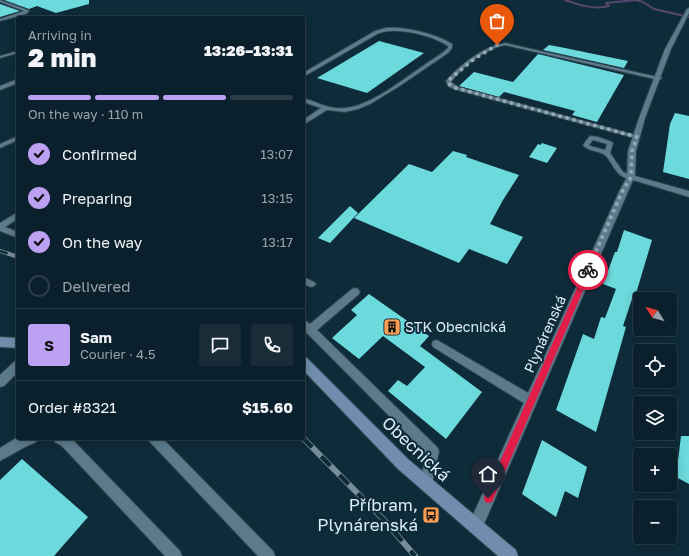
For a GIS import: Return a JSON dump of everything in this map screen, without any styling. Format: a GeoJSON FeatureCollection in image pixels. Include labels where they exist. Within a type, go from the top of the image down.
{"type":"FeatureCollection","features":[{"type":"Feature","properties":{"kind":"street","name":"Plynárenská"},"geometry":{"type":"LineString","coordinates":[[476,526],[622,192],[631,177],[632,151],[642,118],[659,78],[668,49],[689,9]]}},
{"type":"Feature","properties":{"kind":"street"},"geometry":{"type":"LineString","coordinates":[[631,177],[689,194]]}},
{"type":"Feature","properties":{"kind":"street"},"geometry":{"type":"LineString","coordinates":[[0,227],[16,234]]}},
{"type":"Feature","properties":{"kind":"street"},"geometry":{"type":"LineString","coordinates":[[0,342],[16,343]]}},
{"type":"Feature","properties":{"kind":"street","name":"Obecnická"},"geometry":{"type":"LineString","coordinates":[[305,364],[403,464],[510,556]]}},
{"type":"Feature","properties":{"kind":"lane"},"geometry":{"type":"LineString","coordinates":[[0,0],[27,11],[25,13],[0,20]]}},
{"type":"Feature","properties":{"kind":"lane"},"geometry":{"type":"LineString","coordinates":[[305,74],[377,32],[385,30],[395,30],[435,39],[447,42],[450,45],[450,48],[446,52],[363,106],[343,111],[326,108],[305,101]]}},
{"type":"Feature","properties":{"kind":"lane"},"geometry":{"type":"LineString","coordinates":[[637,137],[456,88],[448,82],[474,59],[497,45],[505,44],[659,78]]}},
{"type":"Feature","properties":{"kind":"lane"},"geometry":{"type":"LineString","coordinates":[[0,57],[16,53]]}},
{"type":"Feature","properties":{"kind":"lane"},"geometry":{"type":"LineString","coordinates":[[0,88],[16,82]]}},
{"type":"Feature","properties":{"kind":"lane"},"geometry":{"type":"LineString","coordinates":[[305,122],[326,108]]}},
{"type":"Feature","properties":{"kind":"lane"},"geometry":{"type":"LineString","coordinates":[[0,146],[16,139]]}},
{"type":"Feature","properties":{"kind":"lane"},"geometry":{"type":"LineString","coordinates":[[606,153],[621,173],[631,177]]}},
{"type":"Feature","properties":{"kind":"lane"},"geometry":{"type":"LineString","coordinates":[[0,227],[16,216]]}},
{"type":"Feature","properties":{"kind":"lane"},"geometry":{"type":"LineString","coordinates":[[355,292],[307,326],[433,451],[426,484]]}},
{"type":"Feature","properties":{"kind":"lane"},"geometry":{"type":"LineString","coordinates":[[437,344],[531,401]]}},
{"type":"Feature","properties":{"kind":"lane"},"geometry":{"type":"LineString","coordinates":[[0,374],[16,367]]}},
{"type":"Feature","properties":{"kind":"lane"},"geometry":{"type":"LineString","coordinates":[[0,382],[16,367]]}},
{"type":"Feature","properties":{"kind":"lane"},"geometry":{"type":"LineString","coordinates":[[0,456],[26,440]]}},
{"type":"Feature","properties":{"kind":"lane"},"geometry":{"type":"LineString","coordinates":[[62,440],[175,556]]}},
{"type":"Feature","properties":{"kind":"lane"},"geometry":{"type":"LineString","coordinates":[[156,440],[268,556]]}},
{"type":"Feature","properties":{"kind":"building"},"geometry":{"type":"Polygon","coordinates":[[[4,0],[89,0],[89,4],[56,13],[37,6],[29,9],[4,0]]]}},
{"type":"Feature","properties":{"kind":"building"},"geometry":{"type":"Polygon","coordinates":[[[0,4],[20,11],[0,17],[0,4]]]}},
{"type":"Feature","properties":{"kind":"building"},"geometry":{"type":"Polygon","coordinates":[[[379,41],[424,53],[367,93],[317,78],[379,41]]]}},
{"type":"Feature","properties":{"kind":"building"},"geometry":{"type":"Polygon","coordinates":[[[549,45],[628,61],[624,68],[543,50],[549,45]]]}},
{"type":"Feature","properties":{"kind":"building"},"geometry":{"type":"Polygon","coordinates":[[[538,54],[624,75],[597,122],[572,115],[575,111],[504,92],[499,97],[459,86],[474,72],[513,82],[538,54]]]}},
{"type":"Feature","properties":{"kind":"building"},"geometry":{"type":"Polygon","coordinates":[[[675,113],[689,116],[689,179],[663,172],[670,124],[675,113]]]}},
{"type":"Feature","properties":{"kind":"building"},"geometry":{"type":"Polygon","coordinates":[[[542,143],[557,148],[547,163],[529,157],[538,144],[540,145],[542,143]]]}},
{"type":"Feature","properties":{"kind":"building"},"geometry":{"type":"Polygon","coordinates":[[[453,151],[519,175],[490,224],[523,237],[507,264],[469,249],[459,263],[354,218],[409,164],[432,172],[453,151]]]}},
{"type":"Feature","properties":{"kind":"building"},"geometry":{"type":"Polygon","coordinates":[[[350,206],[358,213],[330,243],[318,238],[350,206]]]}},
{"type":"Feature","properties":{"kind":"building"},"geometry":{"type":"Polygon","coordinates":[[[624,230],[652,240],[636,292],[633,292],[623,326],[626,327],[596,432],[556,410],[583,334],[594,339],[601,317],[605,318],[616,289],[603,284],[615,252],[617,252],[624,230]]]}},
{"type":"Feature","properties":{"kind":"building"},"geometry":{"type":"Polygon","coordinates":[[[369,294],[429,336],[420,346],[482,392],[446,439],[388,391],[398,380],[407,386],[425,367],[383,336],[359,359],[332,338],[357,315],[351,310],[369,294]]]}},
{"type":"Feature","properties":{"kind":"building"},"geometry":{"type":"Polygon","coordinates":[[[681,436],[689,436],[689,484],[677,478],[681,436]]]}},
{"type":"Feature","properties":{"kind":"building"},"geometry":{"type":"Polygon","coordinates":[[[542,440],[587,467],[578,498],[565,491],[556,517],[522,494],[542,440]]]}},
{"type":"Feature","properties":{"kind":"building"},"geometry":{"type":"Polygon","coordinates":[[[22,459],[88,517],[54,556],[0,556],[0,480],[22,459]]]}},
{"type":"Feature","properties":{"kind":"waterway"},"geometry":{"type":"LineString","coordinates":[[565,0],[592,7],[609,6],[606,3],[636,0],[643,2],[654,9],[689,17]]}},
{"type":"Feature","properties":{"kind":"railway"},"geometry":{"type":"LineString","coordinates":[[0,251],[16,256]]}},
{"type":"Feature","properties":{"kind":"railway"},"geometry":{"type":"LineString","coordinates":[[305,440],[384,520],[415,556]]}},
{"type":"Feature","properties":{"kind":"way so far"},"geometry":{"type":"LineString","coordinates":[[497,45],[474,59],[450,79],[448,82],[450,85],[456,88],[637,137],[632,151],[631,177],[622,192],[588,270]]}},
{"type":"Feature","properties":{"kind":"place","name":"STK Obecnická"},"geometry":{"type":"Point","coordinates":[392,327]}},
{"type":"Feature","properties":{"kind":"place","name":"Příbram, Plynárenská"},"geometry":{"type":"Point","coordinates":[431,515]}},
{"type":"Feature","properties":{"kind":"route"},"geometry":{"type":"LineString","coordinates":[[488,498],[588,270]]}}]}
